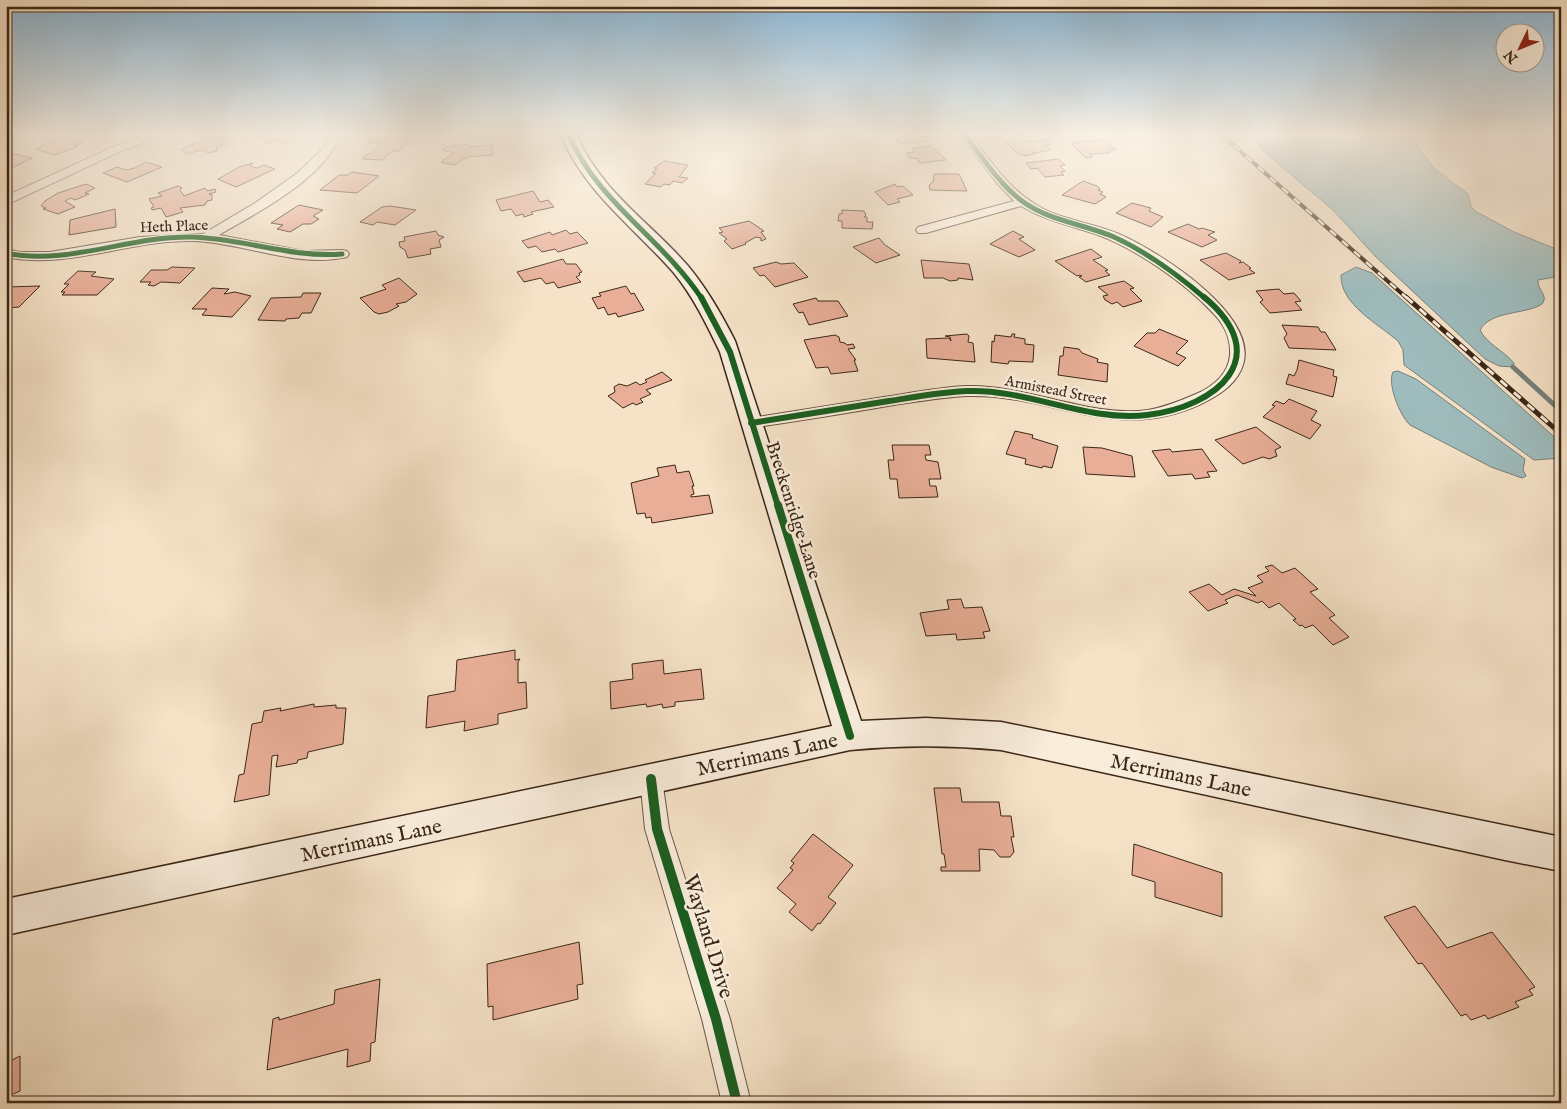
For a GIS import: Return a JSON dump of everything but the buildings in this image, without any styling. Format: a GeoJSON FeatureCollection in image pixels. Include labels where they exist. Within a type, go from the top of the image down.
{"type":"FeatureCollection","features":[{"type":"Feature","properties":{"kind":"street"},"geometry":{"type":"LineString","coordinates":[[6,201],[38,187]]}},
{"type":"Feature","properties":{"kind":"street"},"geometry":{"type":"LineString","coordinates":[[207,237],[285,187]]}},
{"type":"Feature","properties":{"kind":"street","name":"Breckenridge Lane"},"geometry":{"type":"LineString","coordinates":[[600,187],[665,253],[700,294],[730,352],[750,423],[850,736]]}},
{"type":"Feature","properties":{"kind":"street","name":"Armistead Street"},"geometry":{"type":"LineString","coordinates":[[750,423],[969,391],[1008,393],[1105,415],[1146,415],[1166,412],[1197,401],[1219,388],[1227,379],[1237,361],[1237,342],[1229,323],[1209,301],[1125,242],[1040,212],[1022,202],[1009,187]]}},
{"type":"Feature","properties":{"kind":"street"},"geometry":{"type":"LineString","coordinates":[[922,230],[1022,202]]}},
{"type":"Feature","properties":{"kind":"street","name":"Heth Place"},"geometry":{"type":"LineString","coordinates":[[6,253],[27,256],[56,256],[148,240],[207,237],[301,256],[342,254]]}},
{"type":"Feature","properties":{"kind":"street","name":"Merrimans Lane"},"geometry":{"type":"LineString","coordinates":[[6,917],[850,736],[894,732],[957,731],[1001,736],[1505,844],[1561,854]]}},
{"type":"Feature","properties":{"kind":"street","name":"Wayland Drive"},"geometry":{"type":"LineString","coordinates":[[651,778],[657,829],[716,1019],[737,1103]]}},
{"type":"Feature","properties":{"kind":"water"},"geometry":{"type":"Polygon","coordinates":[[[1305,187],[1458,187],[1468,194],[1471,207],[1475,211],[1514,232],[1561,251],[1561,276],[1538,280],[1539,287],[1544,295],[1542,304],[1492,319],[1480,330],[1487,339],[1514,363],[1513,367],[1499,366],[1485,359],[1376,257],[1333,210],[1305,187]]]}},
{"type":"Feature","properties":{"kind":"water"},"geometry":{"type":"Polygon","coordinates":[[[1356,267],[1372,273],[1561,443],[1561,458],[1534,460],[1404,365],[1403,350],[1398,341],[1353,304],[1342,285],[1341,275],[1356,267]]]}},
{"type":"Feature","properties":{"kind":"water"},"geometry":{"type":"Polygon","coordinates":[[[1398,371],[1416,379],[1525,459],[1523,470],[1526,476],[1522,478],[1491,467],[1410,425],[1402,415],[1393,392],[1393,372],[1398,371]]]}},
{"type":"Feature","properties":{"kind":"waterway"},"geometry":{"type":"LineString","coordinates":[[1513,367],[1561,411]]}},
{"type":"Feature","properties":{"kind":"railway"},"geometry":{"type":"LineString","coordinates":[[1281,187],[1408,299]]}},
{"type":"Feature","properties":{"kind":"railway"},"geometry":{"type":"LineString","coordinates":[[1406,297],[1561,434]]}},
{"type":"Feature","properties":{"kind":"cycle path"},"geometry":{"type":"LineString","coordinates":[[599,187],[689,280],[708,309],[730,352],[850,736]]}},
{"type":"Feature","properties":{"kind":"cycle path"},"geometry":{"type":"LineString","coordinates":[[751,423],[950,392],[970,391],[1001,393],[1117,415],[1147,415],[1176,409],[1207,395],[1222,384],[1230,375],[1237,358],[1235,335],[1223,315],[1212,304],[1165,267],[1138,250],[1114,237],[1044,214],[1023,202],[1006,187]]}},
{"type":"Feature","properties":{"kind":"cycle path"},"geometry":{"type":"LineString","coordinates":[[6,253],[20,256],[50,256],[140,240],[192,237],[230,241],[304,255],[342,254]]}},
{"type":"Feature","properties":{"kind":"cycle path"},"geometry":{"type":"LineString","coordinates":[[651,779],[657,829],[716,1019],[737,1103]]}}]}
